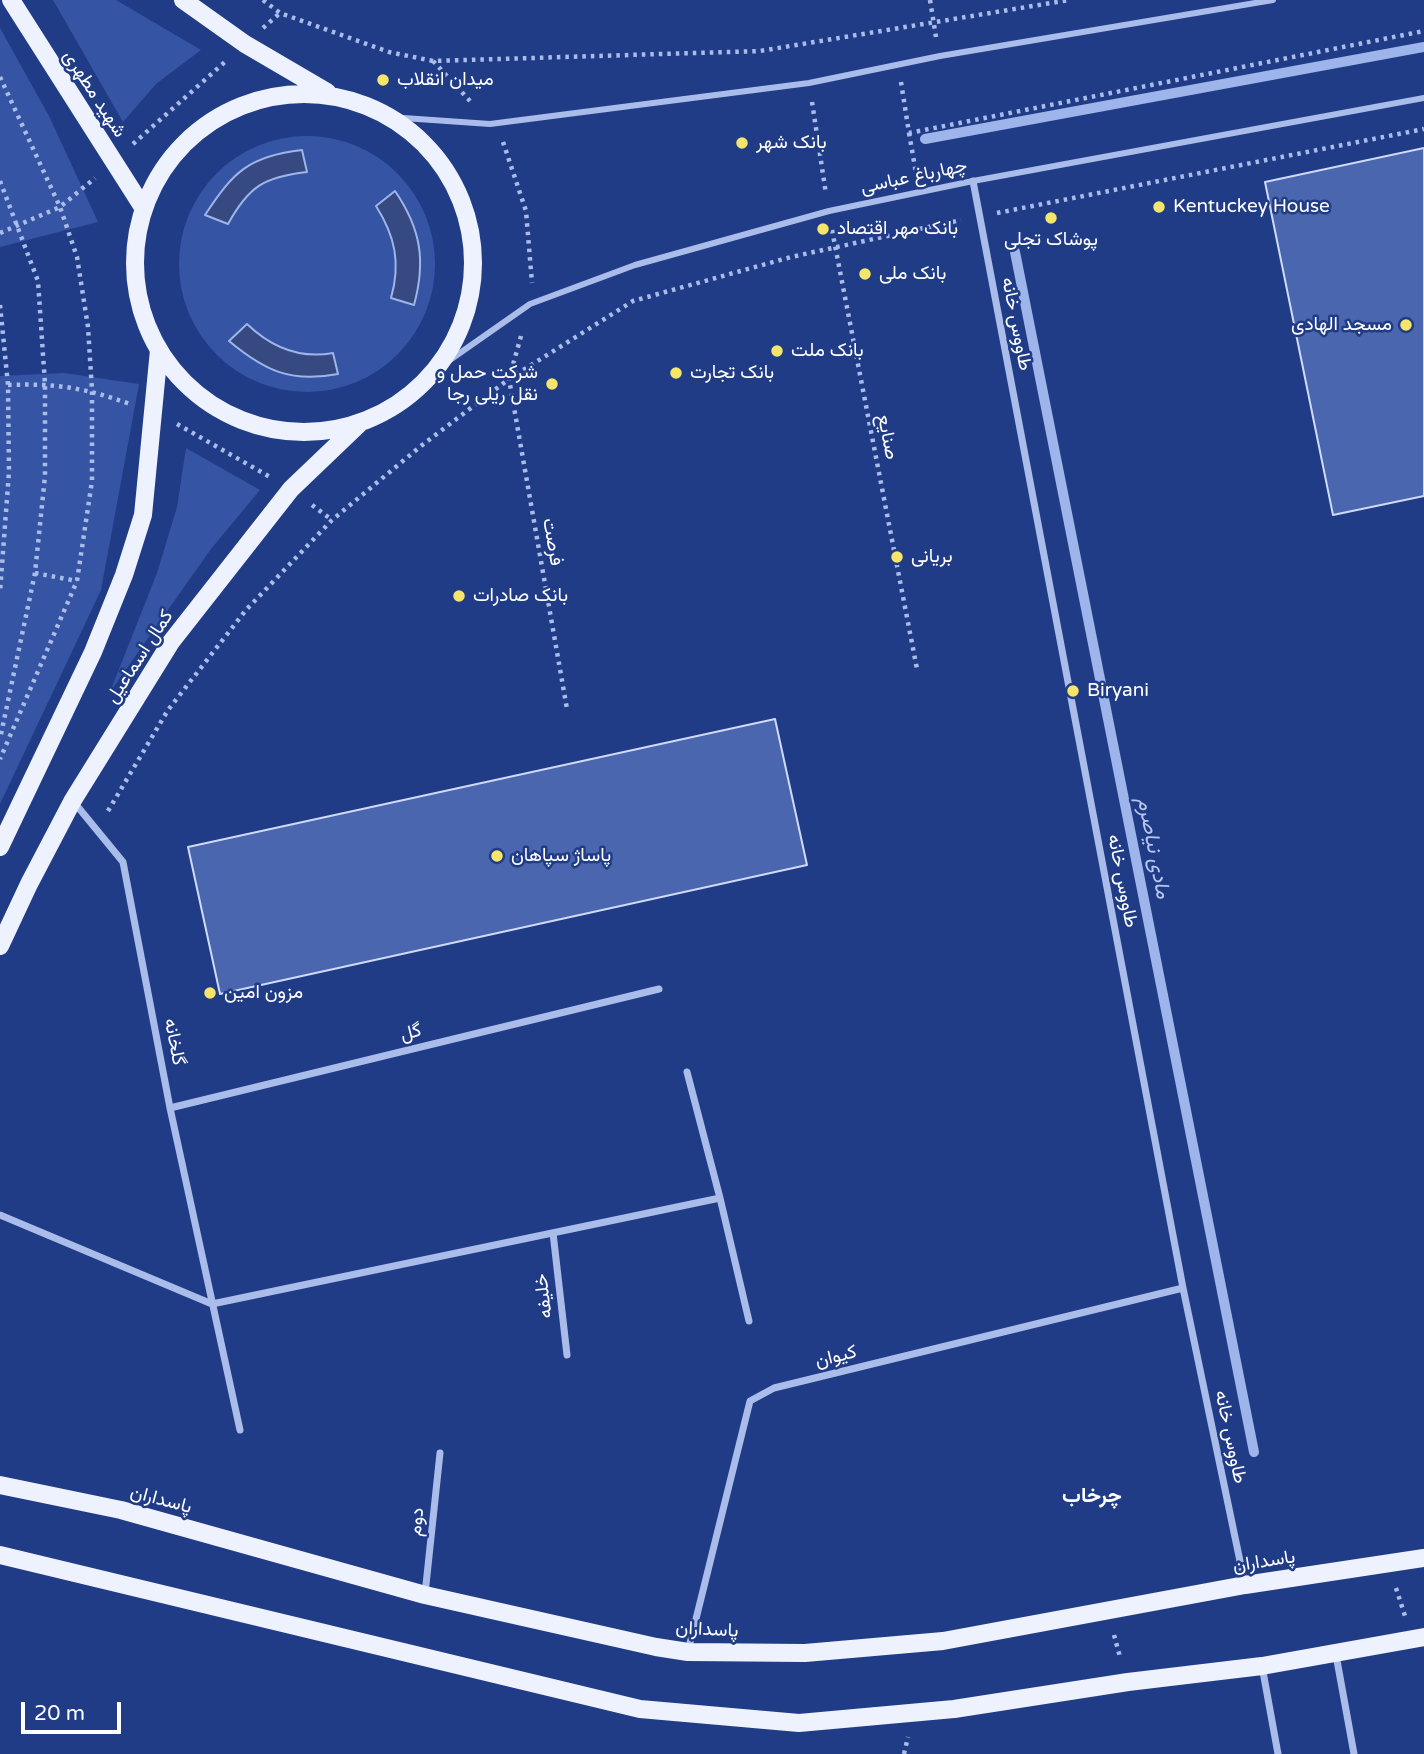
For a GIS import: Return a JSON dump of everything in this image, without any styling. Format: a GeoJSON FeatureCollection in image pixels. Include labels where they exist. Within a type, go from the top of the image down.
{"type":"FeatureCollection","features":[{"type":"Feature","properties":{"kind":"main road","name":"شهید مطهری"},"geometry":{"type":"LineString","coordinates":[[11,0],[144,209]]}},
{"type":"Feature","properties":{"kind":"main road"},"geometry":{"type":"LineString","coordinates":[[183,0],[245,44],[330,94],[364,104],[389,117],[421,142],[456,192],[472,233],[473,274],[468,302],[458,333],[437,369],[402,401],[360,423],[329,431],[303,433],[276,430],[224,412],[197,394],[159,350],[144,317],[136,282],[136,245],[144,209],[153,186],[180,146],[226,111],[254,98],[274,93],[330,94]]}},
{"type":"Feature","properties":{"kind":"main road","name":"کمال اسماعیل"},"geometry":{"type":"LineString","coordinates":[[0,847],[93,652],[124,575],[143,515],[159,350]]}},
{"type":"Feature","properties":{"kind":"main road","name":"کمال اسماعیل"},"geometry":{"type":"LineString","coordinates":[[0,946],[73,800],[171,642],[291,489],[360,423]]}},
{"type":"Feature","properties":{"kind":"main road","name":"پاسداران"},"geometry":{"type":"LineString","coordinates":[[0,1485],[121,1510],[425,1595],[688,1652],[805,1653],[943,1641],[1245,1585],[1424,1558]]}},
{"type":"Feature","properties":{"kind":"main road"},"geometry":{"type":"LineString","coordinates":[[0,1555],[640,1709],[799,1723],[954,1709],[1128,1682],[1262,1666],[1418,1637]]}},
{"type":"Feature","properties":{"kind":"street"},"geometry":{"type":"LineString","coordinates":[[389,117],[490,124],[809,83],[940,56],[1273,0]]}},
{"type":"Feature","properties":{"kind":"street","name":"چهارباغ عباسی"},"geometry":{"type":"LineString","coordinates":[[437,369],[530,304],[635,265],[829,211],[973,181],[1424,98]]}},
{"type":"Feature","properties":{"kind":"street","name":"طاووس خانه"},"geometry":{"type":"LineString","coordinates":[[973,181],[1183,1288],[1245,1585]]}},
{"type":"Feature","properties":{"kind":"street","name":"گلخانه"},"geometry":{"type":"LineString","coordinates":[[73,800],[123,862],[170,1108],[240,1430]]}},
{"type":"Feature","properties":{"kind":"street","name":"گل"},"geometry":{"type":"LineString","coordinates":[[170,1108],[659,989]]}},
{"type":"Feature","properties":{"kind":"street"},"geometry":{"type":"LineString","coordinates":[[687,1072],[749,1321]]}},
{"type":"Feature","properties":{"kind":"street"},"geometry":{"type":"LineString","coordinates":[[0,1215],[212,1304],[720,1198]]}},
{"type":"Feature","properties":{"kind":"street","name":"خلیفه"},"geometry":{"type":"LineString","coordinates":[[553,1233],[567,1355]]}},
{"type":"Feature","properties":{"kind":"street","name":"کیوان"},"geometry":{"type":"LineString","coordinates":[[688,1652],[750,1401],[774,1388],[1183,1288]]}},
{"type":"Feature","properties":{"kind":"street","name":"دوم"},"geometry":{"type":"LineString","coordinates":[[425,1595],[440,1453]]}},
{"type":"Feature","properties":{"kind":"street"},"geometry":{"type":"LineString","coordinates":[[1335,1653],[1353,1754]]}},
{"type":"Feature","properties":{"kind":"street"},"geometry":{"type":"LineString","coordinates":[[1262,1666],[1278,1754]]}},
{"type":"Feature","properties":{"kind":"path"},"geometry":{"type":"LineString","coordinates":[[262,0],[280,13],[389,52],[433,61],[760,51],[1069,0]]}},
{"type":"Feature","properties":{"kind":"path"},"geometry":{"type":"LineString","coordinates":[[930,0],[940,56]]}},
{"type":"Feature","properties":{"kind":"path"},"geometry":{"type":"LineString","coordinates":[[0,233],[60,207],[280,13]]}},
{"type":"Feature","properties":{"kind":"path"},"geometry":{"type":"LineString","coordinates":[[909,133],[1424,31]]}},
{"type":"Feature","properties":{"kind":"path"},"geometry":{"type":"LineString","coordinates":[[433,61],[490,124],[506,147],[526,211],[532,278],[530,304],[509,379]]}},
{"type":"Feature","properties":{"kind":"path"},"geometry":{"type":"LineString","coordinates":[[898,64],[920,193]]}},
{"type":"Feature","properties":{"kind":"path"},"geometry":{"type":"LineString","coordinates":[[0,77],[60,207],[77,257],[88,327],[92,390],[92,481],[77,580],[0,759]]}},
{"type":"Feature","properties":{"kind":"path","name":"صنایع"},"geometry":{"type":"LineString","coordinates":[[809,83],[829,211],[917,669]]}},
{"type":"Feature","properties":{"kind":"path"},"geometry":{"type":"LineString","coordinates":[[97,830],[168,710],[246,610],[332,520],[421,446],[509,379],[634,301],[836,247],[980,216],[1424,130]]}},
{"type":"Feature","properties":{"kind":"path"},"geometry":{"type":"LineString","coordinates":[[0,181],[38,281],[45,384],[45,476],[35,573],[0,739]]}},
{"type":"Feature","properties":{"kind":"path"},"geometry":{"type":"LineString","coordinates":[[0,305],[8,385],[9,472],[0,592]]}},
{"type":"Feature","properties":{"kind":"path","name":"فرصت"},"geometry":{"type":"LineString","coordinates":[[509,379],[568,709]]}},
{"type":"Feature","properties":{"kind":"path"},"geometry":{"type":"LineString","coordinates":[[8,385],[45,384],[92,390],[154,412],[291,489],[332,520]]}},
{"type":"Feature","properties":{"kind":"path"},"geometry":{"type":"LineString","coordinates":[[35,573],[77,580]]}},
{"type":"Feature","properties":{"kind":"path"},"geometry":{"type":"LineString","coordinates":[[1389,1564],[1418,1637]]}},
{"type":"Feature","properties":{"kind":"path"},"geometry":{"type":"LineString","coordinates":[[1106,1611],[1128,1682]]}},
{"type":"Feature","properties":{"kind":"shaded area"},"geometry":{"type":"Polygon","coordinates":[[[53,0],[116,0],[201,50],[156,84],[123,122],[53,0]]]}},
{"type":"Feature","properties":{"kind":"shaded area"},"geometry":{"type":"Polygon","coordinates":[[[0,28],[49,116],[98,222],[0,247],[0,28]]]}},
{"type":"Feature","properties":{"kind":"shaded area"},"geometry":{"type":"Polygon","coordinates":[[[307,136],[332,138],[356,146],[398,173],[425,215],[433,239],[433,289],[425,313],[398,355],[356,382],[332,390],[307,392],[282,390],[258,382],[216,355],[189,313],[181,289],[179,264],[181,239],[189,215],[216,173],[258,146],[282,138],[307,136]]]}},
{"type":"Feature","properties":{"kind":"shaded area"},"geometry":{"type":"Polygon","coordinates":[[[302,150],[307,172],[279,177],[259,186],[243,201],[228,224],[205,215],[234,177],[244,169],[268,157],[302,150]]]}},
{"type":"Feature","properties":{"kind":"shaded area"},"geometry":{"type":"Polygon","coordinates":[[[395,191],[411,219],[419,246],[420,274],[414,305],[391,298],[396,261],[388,228],[376,206],[395,191]]]}},
{"type":"Feature","properties":{"kind":"shaded area"},"geometry":{"type":"Polygon","coordinates":[[[247,324],[276,345],[298,353],[333,353],[338,374],[306,377],[267,367],[229,341],[247,324]]]}},
{"type":"Feature","properties":{"kind":"shaded area"},"geometry":{"type":"Polygon","coordinates":[[[64,373],[139,384],[101,590],[0,804],[0,376],[64,373]]]}},
{"type":"Feature","properties":{"kind":"shaded area"},"geometry":{"type":"Polygon","coordinates":[[[186,448],[260,490],[211,549],[110,692],[157,573],[177,507],[186,448]]]}},
{"type":"Feature","properties":{"kind":"building"},"geometry":{"type":"Polygon","coordinates":[[[1424,148],[1424,496],[1333,515],[1265,182],[1424,148]]]}},
{"type":"Feature","properties":{"kind":"building","name":"پاساژ سپاهان"},"geometry":{"type":"Polygon","coordinates":[[[775,719],[807,865],[220,994],[188,847],[775,719]]]}},
{"type":"Feature","properties":{"kind":"waterway"},"geometry":{"type":"LineString","coordinates":[[925,139],[1424,47]]}},
{"type":"Feature","properties":{"kind":"waterway","name":"مادی نیاصرم"},"geometry":{"type":"LineString","coordinates":[[1015,252],[1254,1452]]}},
{"type":"Feature","properties":{"kind":"place","name":"میدان انقلاب"},"geometry":{"type":"Point","coordinates":[383,80]}},
{"type":"Feature","properties":{"kind":"place","name":"بانک شهر"},"geometry":{"type":"Point","coordinates":[742,143]}},
{"type":"Feature","properties":{"kind":"place","name":"Kentuckey House"},"geometry":{"type":"Point","coordinates":[1159,207]}},
{"type":"Feature","properties":{"kind":"place","name":"پوشاک تجلی"},"geometry":{"type":"Point","coordinates":[1051,218]}},
{"type":"Feature","properties":{"kind":"place","name":"بانک مهر اقتصاد"},"geometry":{"type":"Point","coordinates":[823,229]}},
{"type":"Feature","properties":{"kind":"place","name":"بانک ملی"},"geometry":{"type":"Point","coordinates":[865,274]}},
{"type":"Feature","properties":{"kind":"place","name":"مسجد الهادی"},"geometry":{"type":"Point","coordinates":[1406,325]}},
{"type":"Feature","properties":{"kind":"place","name":"بانک ملت"},"geometry":{"type":"Point","coordinates":[777,351]}},
{"type":"Feature","properties":{"kind":"place","name":"بانک تجارت"},"geometry":{"type":"Point","coordinates":[676,373]}},
{"type":"Feature","properties":{"kind":"place","name":"شرکت حمل و نقل ریلی رجا"},"geometry":{"type":"Point","coordinates":[552,384]}},
{"type":"Feature","properties":{"kind":"place","name":"بریانی"},"geometry":{"type":"Point","coordinates":[897,557]}},
{"type":"Feature","properties":{"kind":"place","name":"بانک صادرات"},"geometry":{"type":"Point","coordinates":[459,596]}},
{"type":"Feature","properties":{"kind":"place","name":"Biryani"},"geometry":{"type":"Point","coordinates":[1073,691]}},
{"type":"Feature","properties":{"kind":"place","name":"پاساژ سپاهان"},"geometry":{"type":"Point","coordinates":[497,856]}},
{"type":"Feature","properties":{"kind":"place","name":"مزون امین"},"geometry":{"type":"Point","coordinates":[210,993]}},
{"type":"Feature","properties":{"kind":"district","name":"چرخاب"},"geometry":{"type":"Point","coordinates":[1092,1496]}}]}
